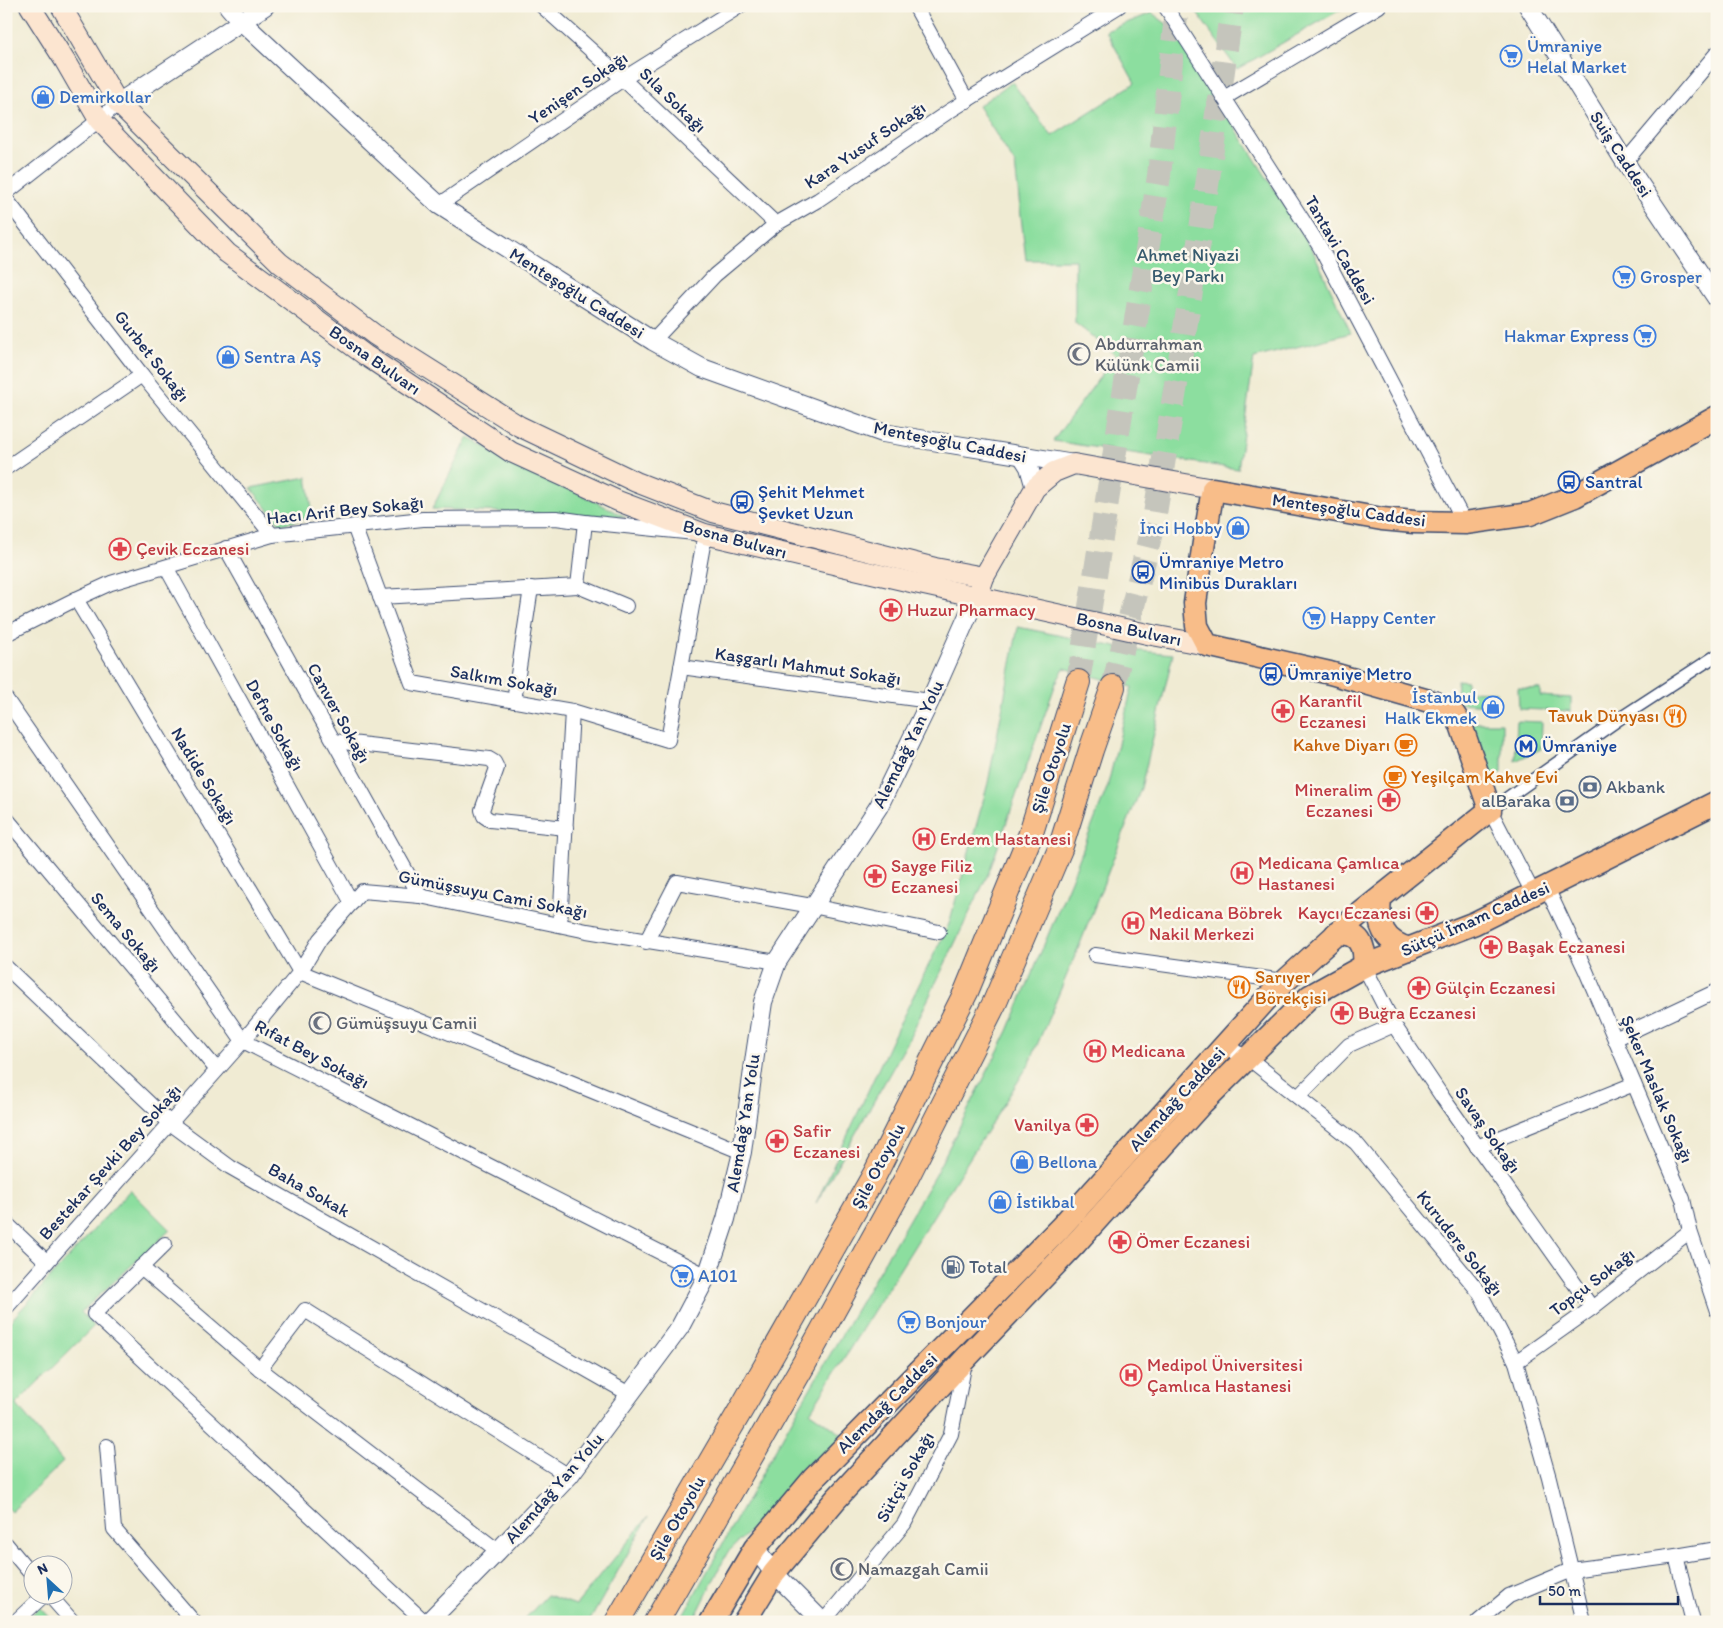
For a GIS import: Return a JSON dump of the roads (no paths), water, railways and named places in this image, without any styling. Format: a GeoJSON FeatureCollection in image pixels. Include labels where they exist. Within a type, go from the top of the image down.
{"type":"FeatureCollection","features":[{"type":"Feature","properties":{"kind":"highway","name":"Şile Otoyolu"},"geometry":{"type":"LineString","coordinates":[[617,1622],[875,1174],[966,992],[1030,836],[1078,682]]}},
{"type":"Feature","properties":{"kind":"highway","name":"Şile Otoyolu"},"geometry":{"type":"LineString","coordinates":[[656,1622],[805,1362],[905,1181],[995,1002],[1060,849],[1113,687]]}},
{"type":"Feature","properties":{"kind":"main road","name":"Bosna Bulvarı"},"geometry":{"type":"LineString","coordinates":[[30,6],[99,120],[227,253],[365,355],[511,452],[618,501],[705,534],[915,583],[981,586]]}},
{"type":"Feature","properties":{"kind":"main road","name":"Bosna Bulvarı"},"geometry":{"type":"LineString","coordinates":[[61,6],[118,103],[280,263],[375,335],[519,426],[636,482],[712,512],[935,568],[981,586],[1152,635],[1207,645],[1330,673],[1436,703],[1452,712],[1461,725],[1490,810]]}},
{"type":"Feature","properties":{"kind":"main road","name":"Menteşoğlu Caddesi"},"geometry":{"type":"LineString","coordinates":[[1074,464],[1382,519],[1465,523],[1530,514],[1560,502],[1584,491],[1717,417]]}},
{"type":"Feature","properties":{"kind":"main road"},"geometry":{"type":"LineString","coordinates":[[981,586],[1035,488],[1054,472],[1074,464]]}},
{"type":"Feature","properties":{"kind":"main road"},"geometry":{"type":"LineString","coordinates":[[1207,645],[1197,626],[1195,603],[1213,489]]}},
{"type":"Feature","properties":{"kind":"main road","name":"Sütçü İmam Caddesi"},"geometry":{"type":"LineString","coordinates":[[1247,1057],[1310,996],[1364,966],[1475,924],[1717,802]]}},
{"type":"Feature","properties":{"kind":"main road","name":"Alemdağ Caddesi"},"geometry":{"type":"LineString","coordinates":[[711,1622],[755,1548],[813,1479],[1060,1228],[1272,993],[1336,934],[1490,810]]}},
{"type":"Feature","properties":{"kind":"main road"},"geometry":{"type":"LineString","coordinates":[[1380,899],[1379,910],[1384,932],[1390,940],[1399,946],[1410,949]]}},
{"type":"Feature","properties":{"kind":"main road"},"geometry":{"type":"LineString","coordinates":[[1336,934],[1346,933],[1354,936],[1362,944],[1365,954],[1364,966]]}},
{"type":"Feature","properties":{"kind":"main road","name":"Alemdağ Caddesi"},"geometry":{"type":"LineString","coordinates":[[744,1622],[774,1573],[836,1499],[966,1358],[1076,1243],[1203,1102],[1247,1057]]}},
{"type":"Feature","properties":{"kind":"street","name":"Menteşoğlu Caddesi"},"geometry":{"type":"LineString","coordinates":[[228,6],[241,21],[439,205],[653,341],[702,368],[883,433],[1074,464]]}},
{"type":"Feature","properties":{"kind":"street"},"geometry":{"type":"LineString","coordinates":[[6,193],[118,103],[265,6]]}},
{"type":"Feature","properties":{"kind":"street","name":"Sıla Sokağı"},"geometry":{"type":"LineString","coordinates":[[542,6],[623,79],[776,224]]}},
{"type":"Feature","properties":{"kind":"street","name":"Yenişen Sokağı"},"geometry":{"type":"LineString","coordinates":[[439,205],[623,79],[740,6]]}},
{"type":"Feature","properties":{"kind":"street"},"geometry":{"type":"LineString","coordinates":[[915,6],[967,101]]}},
{"type":"Feature","properties":{"kind":"street","name":"Kara Yusuf Sokağı"},"geometry":{"type":"LineString","coordinates":[[653,341],[715,275],[776,224],[818,200],[967,101],[1119,6]]}},
{"type":"Feature","properties":{"kind":"street","name":"Tantavi Caddesi"},"geometry":{"type":"LineString","coordinates":[[1165,6],[1320,247],[1465,523]]}},
{"type":"Feature","properties":{"kind":"street"},"geometry":{"type":"LineString","coordinates":[[1224,98],[1379,6]]}},
{"type":"Feature","properties":{"kind":"street","name":"Suiş Caddesi"},"geometry":{"type":"LineString","coordinates":[[1528,6],[1625,162],[1711,285],[1717,299]]}},
{"type":"Feature","properties":{"kind":"street"},"geometry":{"type":"LineString","coordinates":[[1625,162],[1717,53]]}},
{"type":"Feature","properties":{"kind":"street","name":"Gurbet Sokağı"},"geometry":{"type":"LineString","coordinates":[[6,199],[142,375],[272,535]]}},
{"type":"Feature","properties":{"kind":"street"},"geometry":{"type":"LineString","coordinates":[[6,468],[142,375]]}},
{"type":"Feature","properties":{"kind":"street"},"geometry":{"type":"LineString","coordinates":[[1022,456],[1029,467],[1035,488]]}},
{"type":"Feature","properties":{"kind":"street","name":"Hacı Arif Bey Sokağı"},"geometry":{"type":"LineString","coordinates":[[6,634],[111,583],[272,535],[423,519],[556,518],[705,534]]}},
{"type":"Feature","properties":{"kind":"street"},"geometry":{"type":"LineString","coordinates":[[578,586],[585,522]]}},
{"type":"Feature","properties":{"kind":"street","name":"Salkım Sokağı"},"geometry":{"type":"LineString","coordinates":[[354,526],[412,683],[572,711],[560,925]]}},
{"type":"Feature","properties":{"kind":"street"},"geometry":{"type":"LineString","coordinates":[[572,711],[668,740],[705,534]]}},
{"type":"Feature","properties":{"kind":"street","name":"Canver Sokağı"},"geometry":{"type":"LineString","coordinates":[[226,548],[420,896]]}},
{"type":"Feature","properties":{"kind":"street","name":"Defne Sokağı"},"geometry":{"type":"LineString","coordinates":[[166,567],[352,902]]}},
{"type":"Feature","properties":{"kind":"street"},"geometry":{"type":"LineString","coordinates":[[380,597],[578,586],[626,606]]}},
{"type":"Feature","properties":{"kind":"street","name":"Alemdağ Yan Yolu"},"geometry":{"type":"LineString","coordinates":[[427,1622],[569,1476],[680,1327],[707,1276],[726,1219],[742,1152],[754,1055],[764,1002],[777,962],[878,806],[930,701],[981,586]]}},
{"type":"Feature","properties":{"kind":"street"},"geometry":{"type":"LineString","coordinates":[[514,701],[531,588]]}},
{"type":"Feature","properties":{"kind":"street","name":"Nadide Sokağı"},"geometry":{"type":"LineString","coordinates":[[76,599],[300,972]]}},
{"type":"Feature","properties":{"kind":"street","name":"Alemdağ Caddesi"},"geometry":{"type":"LineString","coordinates":[[1490,810],[1624,715],[1717,655]]}},
{"type":"Feature","properties":{"kind":"street","name":"Kaşgarlı Mahmut Sokağı"},"geometry":{"type":"LineString","coordinates":[[681,667],[930,701]]}},
{"type":"Feature","properties":{"kind":"street","name":"Rıfat Bey Sokağı"},"geometry":{"type":"LineString","coordinates":[[6,700],[243,1041],[707,1276]]}},
{"type":"Feature","properties":{"kind":"street"},"geometry":{"type":"LineString","coordinates":[[334,741],[489,759],[498,768],[482,810],[484,816],[490,820],[566,828]]}},
{"type":"Feature","properties":{"kind":"street","name":"Şeker Maslak Sokağı"},"geometry":{"type":"LineString","coordinates":[[1490,810],[1586,971],[1683,1199],[1690,1231],[1717,1311]]}},
{"type":"Feature","properties":{"kind":"street","name":"Sema Sokağı"},"geometry":{"type":"LineString","coordinates":[[6,818],[217,1070]]}},
{"type":"Feature","properties":{"kind":"street"},"geometry":{"type":"LineString","coordinates":[[646,942],[677,882],[812,906],[939,932]]}},
{"type":"Feature","properties":{"kind":"street","name":"Gümüşsuyu Cami Sokağı"},"geometry":{"type":"LineString","coordinates":[[243,1041],[300,972],[320,939],[362,891],[420,896],[646,942],[777,962]]}},
{"type":"Feature","properties":{"kind":"street"},"geometry":{"type":"LineString","coordinates":[[1095,955],[1284,981]]}},
{"type":"Feature","properties":{"kind":"street","name":"Savaş Sokağı"},"geometry":{"type":"LineString","coordinates":[[1364,966],[1394,1025],[1477,1147],[1592,1308]]}},
{"type":"Feature","properties":{"kind":"street","name":"Baha Sokak"},"geometry":{"type":"LineString","coordinates":[[6,967],[170,1123],[230,1167],[631,1395]]}},
{"type":"Feature","properties":{"kind":"street"},"geometry":{"type":"LineString","coordinates":[[300,972],[742,1152]]}},
{"type":"Feature","properties":{"kind":"street"},"geometry":{"type":"LineString","coordinates":[[1615,1039],[1717,991]]}},
{"type":"Feature","properties":{"kind":"street"},"geometry":{"type":"LineString","coordinates":[[1298,1097],[1349,1044],[1394,1025]]}},
{"type":"Feature","properties":{"kind":"street","name":"Bestekar Şevki Bey Sokağı"},"geometry":{"type":"LineString","coordinates":[[6,1308],[243,1041]]}},
{"type":"Feature","properties":{"kind":"street","name":"Kurudere Sokağı"},"geometry":{"type":"LineString","coordinates":[[1224,1047],[1247,1057],[1356,1143],[1480,1293],[1516,1362],[1549,1478],[1584,1622]]}},
{"type":"Feature","properties":{"kind":"street"},"geometry":{"type":"LineString","coordinates":[[1477,1147],[1634,1084]]}},
{"type":"Feature","properties":{"kind":"street"},"geometry":{"type":"LineString","coordinates":[[6,1223],[47,1262]]}},
{"type":"Feature","properties":{"kind":"street","name":"Topçu Sokağı"},"geometry":{"type":"LineString","coordinates":[[1516,1362],[1592,1308],[1690,1231]]}},
{"type":"Feature","properties":{"kind":"street"},"geometry":{"type":"LineString","coordinates":[[164,1244],[94,1314],[427,1622]]}},
{"type":"Feature","properties":{"kind":"street"},"geometry":{"type":"LineString","coordinates":[[141,1267],[260,1369],[498,1551]]}},
{"type":"Feature","properties":{"kind":"street"},"geometry":{"type":"LineString","coordinates":[[260,1369],[305,1310],[569,1476]]}},
{"type":"Feature","properties":{"kind":"street","name":"Sütçü Sokağı"},"geometry":{"type":"LineString","coordinates":[[823,1622],[904,1524],[951,1434],[966,1358]]}},
{"type":"Feature","properties":{"kind":"street"},"geometry":{"type":"LineString","coordinates":[[107,1446],[114,1529],[185,1619]]}},
{"type":"Feature","properties":{"kind":"street"},"geometry":{"type":"LineString","coordinates":[[6,1544],[22,1563]]}},
{"type":"Feature","properties":{"kind":"street"},"geometry":{"type":"LineString","coordinates":[[755,1548],[774,1573],[823,1622]]}},
{"type":"Feature","properties":{"kind":"street"},"geometry":{"type":"LineString","coordinates":[[1478,1622],[1509,1596],[1571,1570],[1717,1549]]}},
{"type":"Feature","properties":{"kind":"street"},"geometry":{"type":"LineString","coordinates":[[1676,1556],[1693,1622]]}},
{"type":"Feature","properties":{"kind":"street"},"geometry":{"type":"LineString","coordinates":[[15,1622],[32,1606]]}},
{"type":"Feature","properties":{"kind":"street"},"geometry":{"type":"LineString","coordinates":[[59,1606],[73,1622]]}},
{"type":"Feature","properties":{"kind":"tunnel"},"geometry":{"type":"LineString","coordinates":[[1078,682],[1159,176],[1177,6]]}},
{"type":"Feature","properties":{"kind":"tunnel"},"geometry":{"type":"LineString","coordinates":[[1113,687],[1154,520],[1200,236],[1232,6]]}},
{"type":"Feature","properties":{"kind":"place","name":"Ümraniye Helal Market"},"geometry":{"type":"Point","coordinates":[1511,56]}},
{"type":"Feature","properties":{"kind":"place","name":"Demirkollar"},"geometry":{"type":"Point","coordinates":[43,97]}},
{"type":"Feature","properties":{"kind":"place","name":"Grosper"},"geometry":{"type":"Point","coordinates":[1624,277]}},
{"type":"Feature","properties":{"kind":"place","name":"Hakmar Express"},"geometry":{"type":"Point","coordinates":[1645,336]}},
{"type":"Feature","properties":{"kind":"place","name":"Abdurrahman Külünk Camii"},"geometry":{"type":"Point","coordinates":[1079,354]}},
{"type":"Feature","properties":{"kind":"place","name":"Sentra AŞ"},"geometry":{"type":"Point","coordinates":[228,357]}},
{"type":"Feature","properties":{"kind":"place","name":"Santral"},"geometry":{"type":"Point","coordinates":[1569,482]}},
{"type":"Feature","properties":{"kind":"place","name":"Şehit Mehmet Şevket Uzun"},"geometry":{"type":"Point","coordinates":[742,502]}},
{"type":"Feature","properties":{"kind":"place","name":"İnci Hobby"},"geometry":{"type":"Point","coordinates":[1238,528]}},
{"type":"Feature","properties":{"kind":"place","name":"Çevik Eczanesi"},"geometry":{"type":"Point","coordinates":[120,549]}},
{"type":"Feature","properties":{"kind":"place","name":"Ümraniye Metro Minibüs Durakları"},"geometry":{"type":"Point","coordinates":[1143,572]}},
{"type":"Feature","properties":{"kind":"place","name":"Huzur Pharmacy"},"geometry":{"type":"Point","coordinates":[891,610]}},
{"type":"Feature","properties":{"kind":"place","name":"Happy Center"},"geometry":{"type":"Point","coordinates":[1314,618]}},
{"type":"Feature","properties":{"kind":"place","name":"Ümraniye Metro"},"geometry":{"type":"Point","coordinates":[1271,674]}},
{"type":"Feature","properties":{"kind":"place","name":"İstanbul Halk Ekmek"},"geometry":{"type":"Point","coordinates":[1493,707]}},
{"type":"Feature","properties":{"kind":"place","name":"Karanfil Eczanesi"},"geometry":{"type":"Point","coordinates":[1283,711]}},
{"type":"Feature","properties":{"kind":"place","name":"Tavuk Dünyası"},"geometry":{"type":"Point","coordinates":[1675,716]}},
{"type":"Feature","properties":{"kind":"place","name":"Kahve Diyarı"},"geometry":{"type":"Point","coordinates":[1406,745]}},
{"type":"Feature","properties":{"kind":"place","name":"Ümraniye"},"geometry":{"type":"Point","coordinates":[1526,746]}},
{"type":"Feature","properties":{"kind":"place","name":"Yeşilçam Kahve Evi"},"geometry":{"type":"Point","coordinates":[1395,777]}},
{"type":"Feature","properties":{"kind":"place","name":"Akbank"},"geometry":{"type":"Point","coordinates":[1590,787]}},
{"type":"Feature","properties":{"kind":"place","name":"Mineralim Eczanesi"},"geometry":{"type":"Point","coordinates":[1389,800]}},
{"type":"Feature","properties":{"kind":"place","name":"alBaraka"},"geometry":{"type":"Point","coordinates":[1567,801]}},
{"type":"Feature","properties":{"kind":"place","name":"Erdem Hastanesi"},"geometry":{"type":"Point","coordinates":[924,839]}},
{"type":"Feature","properties":{"kind":"place","name":"Medicana Çamlıca Hastanesi"},"geometry":{"type":"Point","coordinates":[1242,873]}},
{"type":"Feature","properties":{"kind":"place","name":"Sayge Filiz Eczanesi"},"geometry":{"type":"Point","coordinates":[875,876]}},
{"type":"Feature","properties":{"kind":"place","name":"Kaycı Eczanesi"},"geometry":{"type":"Point","coordinates":[1427,913]}},
{"type":"Feature","properties":{"kind":"place","name":"Medicana Böbrek Nakil Merkezi"},"geometry":{"type":"Point","coordinates":[1133,923]}},
{"type":"Feature","properties":{"kind":"place","name":"Başak Eczanesi"},"geometry":{"type":"Point","coordinates":[1491,947]}},
{"type":"Feature","properties":{"kind":"place","name":"Sarıyer Börekçisi"},"geometry":{"type":"Point","coordinates":[1239,987]}},
{"type":"Feature","properties":{"kind":"place","name":"Gülçin Eczanesi"},"geometry":{"type":"Point","coordinates":[1419,988]}},
{"type":"Feature","properties":{"kind":"place","name":"Buğra Eczanesi"},"geometry":{"type":"Point","coordinates":[1342,1013]}},
{"type":"Feature","properties":{"kind":"place","name":"Gümüşsuyu Camii"},"geometry":{"type":"Point","coordinates":[320,1023]}},
{"type":"Feature","properties":{"kind":"place","name":"Medicana"},"geometry":{"type":"Point","coordinates":[1095,1051]}},
{"type":"Feature","properties":{"kind":"place","name":"Vanilya"},"geometry":{"type":"Point","coordinates":[1087,1125]}},
{"type":"Feature","properties":{"kind":"place","name":"Safir Eczanesi"},"geometry":{"type":"Point","coordinates":[777,1141]}},
{"type":"Feature","properties":{"kind":"place","name":"Bellona"},"geometry":{"type":"Point","coordinates":[1022,1162]}},
{"type":"Feature","properties":{"kind":"place","name":"İstikbal"},"geometry":{"type":"Point","coordinates":[1000,1202]}},
{"type":"Feature","properties":{"kind":"place","name":"Ömer Eczanesi"},"geometry":{"type":"Point","coordinates":[1120,1242]}},
{"type":"Feature","properties":{"kind":"place","name":"Total"},"geometry":{"type":"Point","coordinates":[953,1267]}},
{"type":"Feature","properties":{"kind":"place","name":"A101"},"geometry":{"type":"Point","coordinates":[682,1276]}},
{"type":"Feature","properties":{"kind":"place","name":"Bonjour"},"geometry":{"type":"Point","coordinates":[909,1322]}},
{"type":"Feature","properties":{"kind":"place","name":"Medipol Üniversitesi Çamlıca Hastanesi"},"geometry":{"type":"Point","coordinates":[1131,1375]}},
{"type":"Feature","properties":{"kind":"place","name":"Namazgah Camii"},"geometry":{"type":"Point","coordinates":[842,1569]}},
{"type":"Feature","properties":{"kind":"park label","name":"Ahmet Niyazi Bey Parkı"},"geometry":{"type":"Point","coordinates":[1188,265]}}]}
